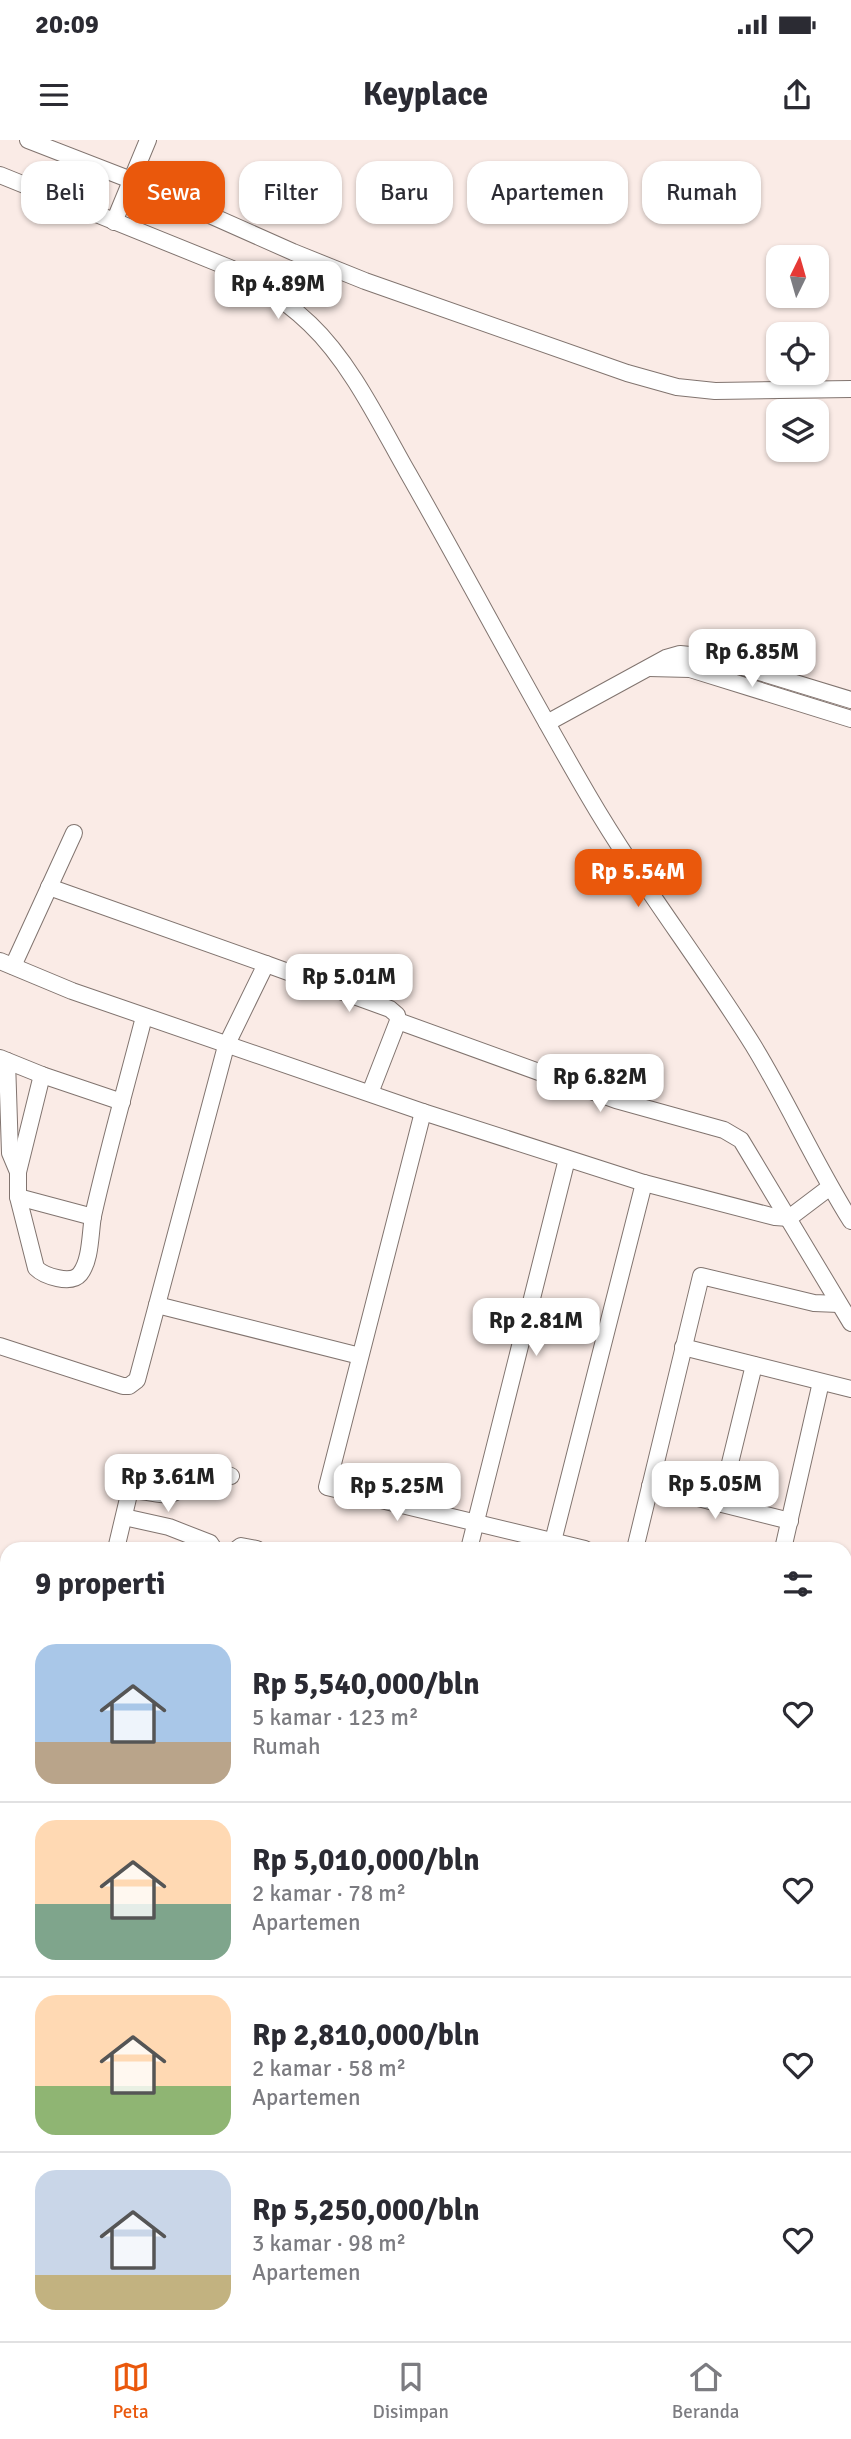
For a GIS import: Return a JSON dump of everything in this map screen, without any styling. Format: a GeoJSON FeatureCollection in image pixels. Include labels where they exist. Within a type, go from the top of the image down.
{"type":"FeatureCollection","features":[{"type":"Feature","properties":{"kind":"street"},"geometry":{"type":"LineString","coordinates":[[28,140],[123,177]]}},
{"type":"Feature","properties":{"kind":"street"},"geometry":{"type":"LineString","coordinates":[[139,161],[148,140]]}},
{"type":"Feature","properties":{"kind":"street"},"geometry":{"type":"LineString","coordinates":[[0,175],[118,213],[256,282],[284,301],[312,326],[350,376],[381,426],[466,573],[547,723],[636,874],[753,1046],[830,1187],[851,1220]]}},
{"type":"Feature","properties":{"kind":"street"},"geometry":{"type":"LineString","coordinates":[[118,213],[123,200]]}},
{"type":"Feature","properties":{"kind":"street"},"geometry":{"type":"LineString","coordinates":[[225,222],[365,281],[677,387],[715,391],[851,389]]}},
{"type":"Feature","properties":{"kind":"street"},"geometry":{"type":"LineString","coordinates":[[547,723],[666,658],[680,654],[710,657],[851,700]]}},
{"type":"Feature","properties":{"kind":"street"},"geometry":{"type":"LineString","coordinates":[[649,668],[690,669],[851,719]]}},
{"type":"Feature","properties":{"kind":"street"},"geometry":{"type":"LineString","coordinates":[[74,833],[49,887],[6,964],[144,1017],[643,1183],[775,1217],[789,1218],[830,1187]]}},
{"type":"Feature","properties":{"kind":"street"},"geometry":{"type":"LineString","coordinates":[[49,887],[390,1009],[397,1015],[398,1021],[370,1093]]}},
{"type":"Feature","properties":{"kind":"street"},"geometry":{"type":"LineString","coordinates":[[0,1346],[115,1384],[129,1386],[137,1380],[226,1045],[265,964]]}},
{"type":"Feature","properties":{"kind":"street"},"geometry":{"type":"LineString","coordinates":[[42,1075],[19,1172],[18,1197],[36,1268],[53,1277],[73,1279],[82,1271],[85,1263],[93,1217],[144,1017]]}},
{"type":"Feature","properties":{"kind":"street"},"geometry":{"type":"LineString","coordinates":[[398,1021],[616,1100],[734,1135],[741,1140],[851,1323]]}},
{"type":"Feature","properties":{"kind":"street"},"geometry":{"type":"LineString","coordinates":[[19,1172],[10,1153],[3,1060],[122,1102]]}},
{"type":"Feature","properties":{"kind":"street"},"geometry":{"type":"LineString","coordinates":[[423,1112],[327,1487],[542,1542]]}},
{"type":"Feature","properties":{"kind":"street"},"geometry":{"type":"LineString","coordinates":[[471,1542],[567,1159]]}},
{"type":"Feature","properties":{"kind":"street"},"geometry":{"type":"LineString","coordinates":[[553,1542],[643,1183]]}},
{"type":"Feature","properties":{"kind":"street"},"geometry":{"type":"LineString","coordinates":[[18,1197],[93,1217]]}},
{"type":"Feature","properties":{"kind":"street"},"geometry":{"type":"LineString","coordinates":[[637,1542],[701,1276],[814,1303],[839,1304]]}},
{"type":"Feature","properties":{"kind":"street"},"geometry":{"type":"LineString","coordinates":[[157,1305],[360,1356]]}},
{"type":"Feature","properties":{"kind":"street"},"geometry":{"type":"LineString","coordinates":[[683,1347],[851,1389]]}},
{"type":"Feature","properties":{"kind":"street"},"geometry":{"type":"LineString","coordinates":[[720,1504],[754,1365]]}},
{"type":"Feature","properties":{"kind":"street"},"geometry":{"type":"LineString","coordinates":[[785,1542],[821,1382]]}},
{"type":"Feature","properties":{"kind":"street"},"geometry":{"type":"LineString","coordinates":[[118,1542],[130,1490],[165,1496],[178,1492],[198,1466],[231,1476]]}},
{"type":"Feature","properties":{"kind":"street"},"geometry":{"type":"LineString","coordinates":[[650,1486],[790,1521]]}},
{"type":"Feature","properties":{"kind":"street"},"geometry":{"type":"LineString","coordinates":[[124,1517],[169,1527],[207,1542]]}}]}
